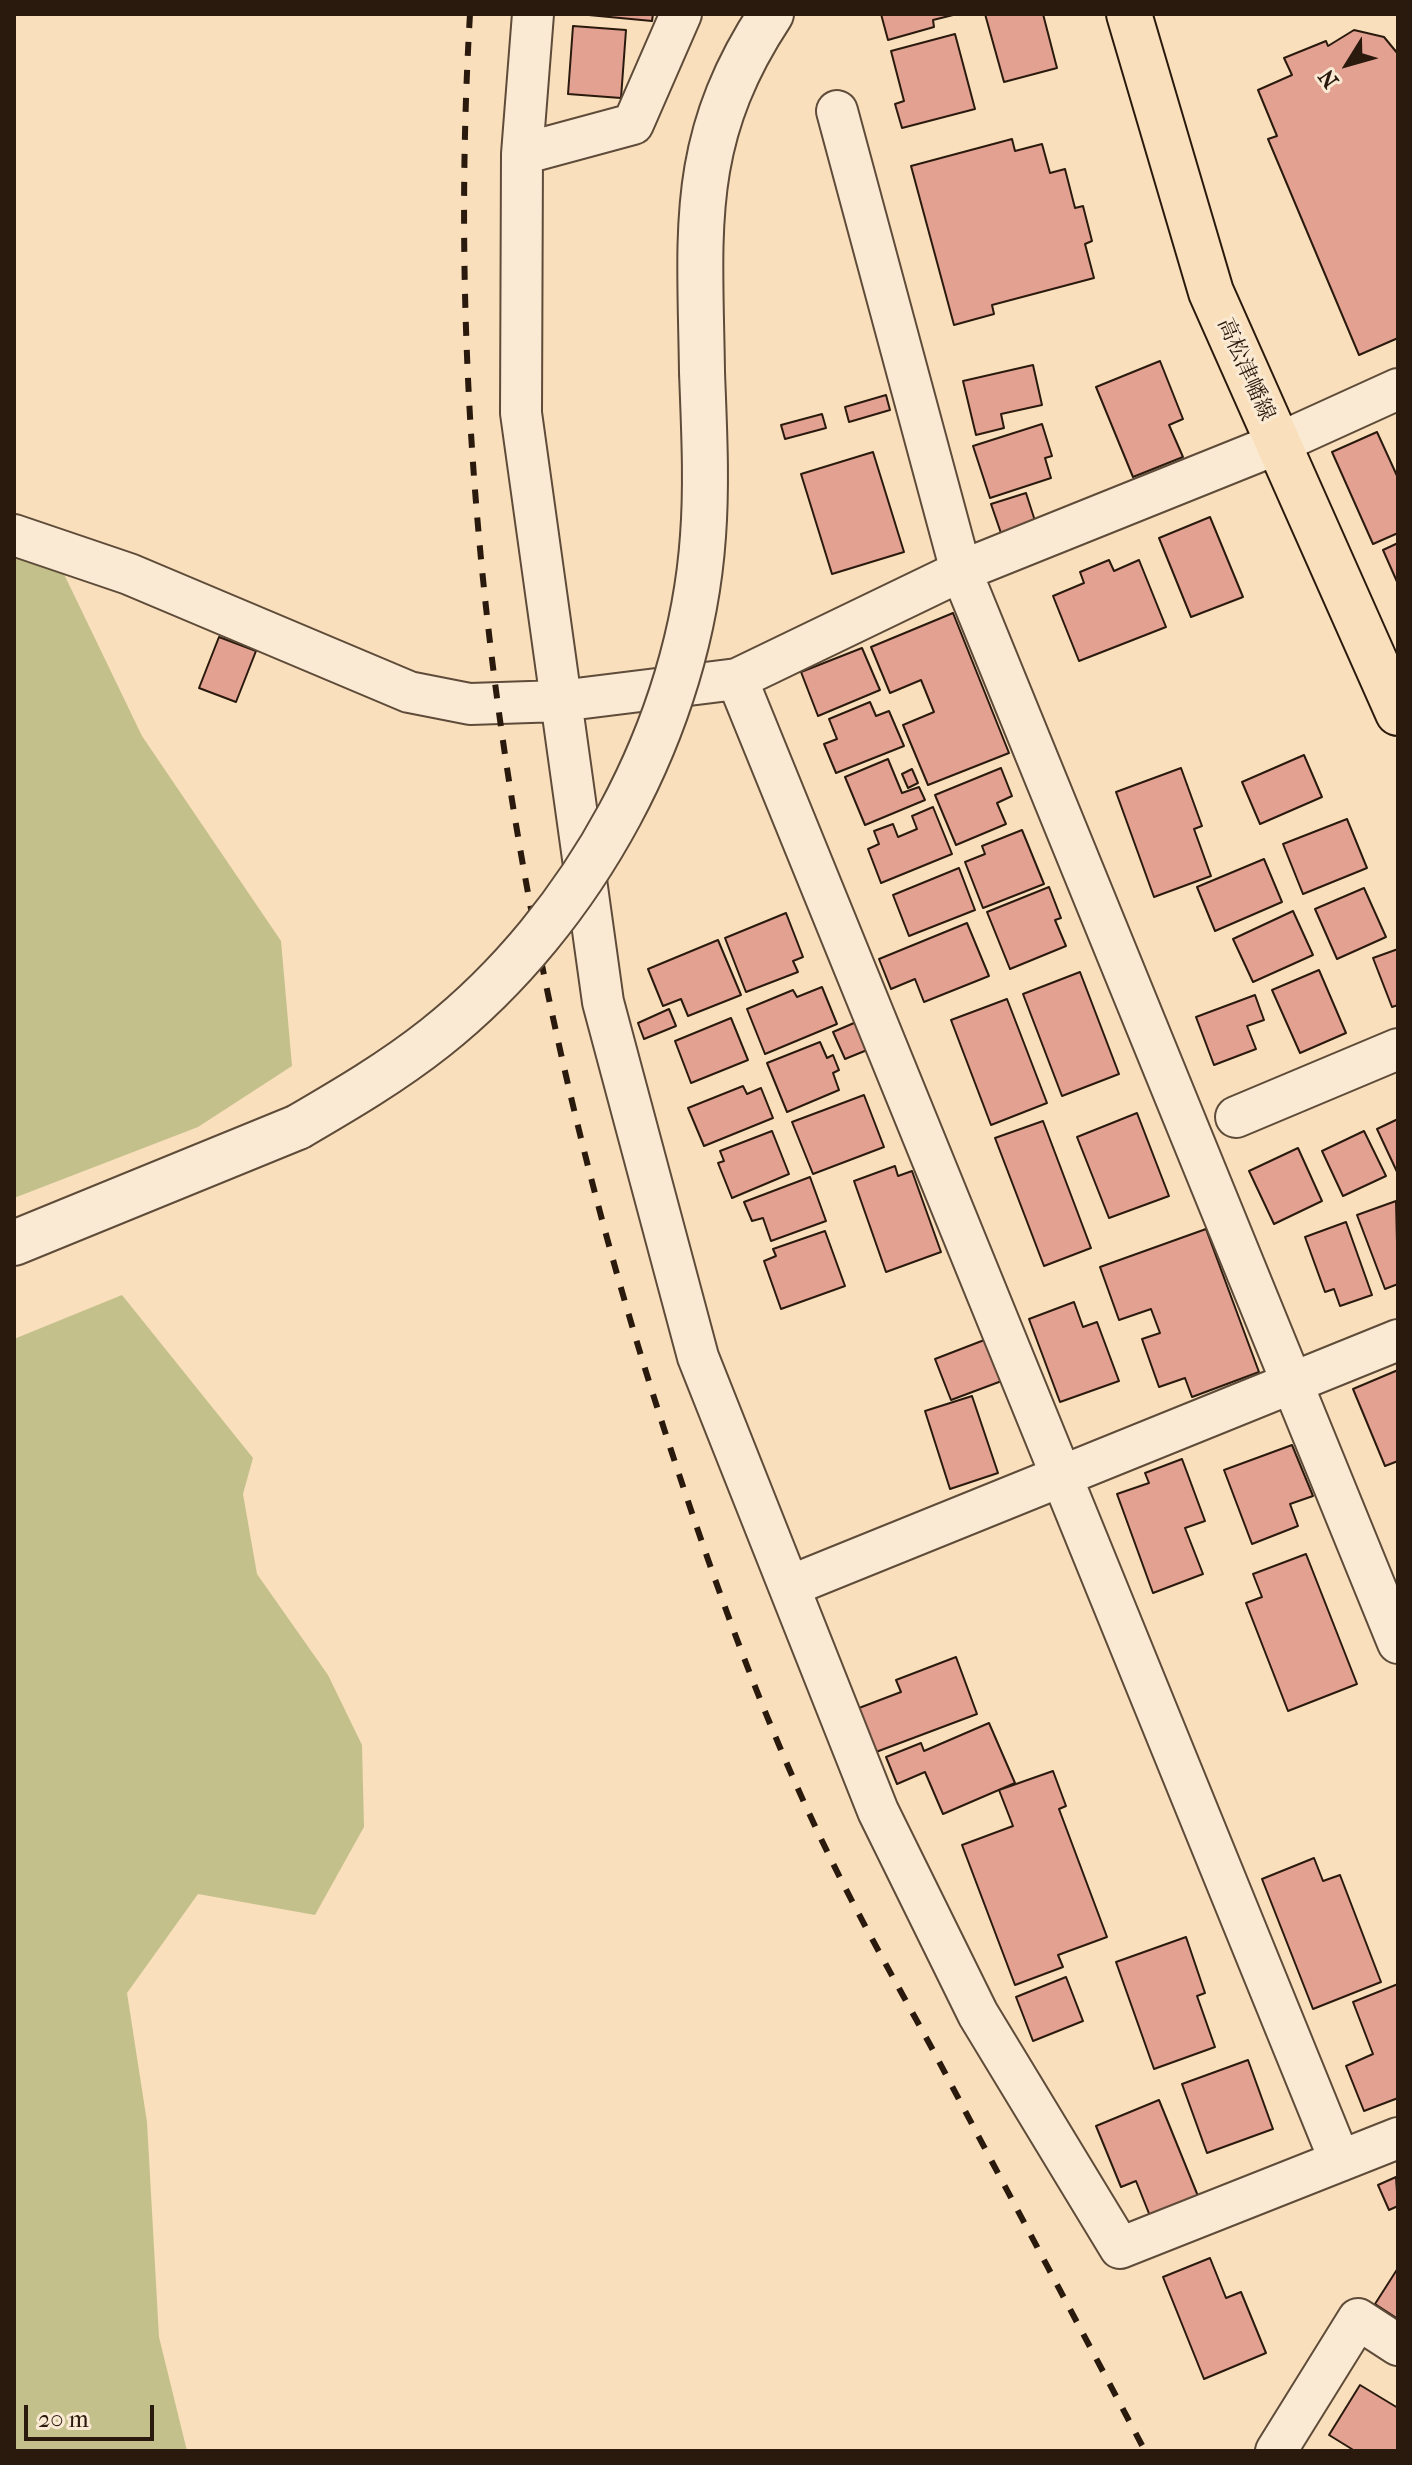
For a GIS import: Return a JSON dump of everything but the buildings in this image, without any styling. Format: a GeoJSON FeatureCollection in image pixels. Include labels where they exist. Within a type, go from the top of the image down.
{"type":"FeatureCollection","features":[{"type":"Feature","properties":{"kind":"main road","name":"高松津幡線"},"geometry":{"type":"LineString","coordinates":[[1129,14],[1211,292],[1398,713]]}},
{"type":"Feature","properties":{"kind":"street"},"geometry":{"type":"LineString","coordinates":[[533,14],[522,154],[521,413],[607,1018],[698,1357],[878,1811],[978,2014],[1120,2248],[1398,2138]]}},
{"type":"Feature","properties":{"kind":"street"},"geometry":{"type":"LineString","coordinates":[[522,154],[633,124],[681,14]]}},
{"type":"Feature","properties":{"kind":"street"},"geometry":{"type":"LineString","coordinates":[[14,1243],[298,1127],[370,1085],[437,1037],[498,980],[552,917],[599,849],[638,776],[669,699],[690,620],[703,538],[703,177],[718,115],[742,57],[771,14]]}},
{"type":"Feature","properties":{"kind":"street"},"geometry":{"type":"LineString","coordinates":[[837,111],[961,571],[1398,1643]]}},
{"type":"Feature","properties":{"kind":"street"},"geometry":{"type":"LineString","coordinates":[[14,535],[129,574],[409,692],[470,704],[560,701],[737,679],[961,571],[1277,444],[1398,389]]}},
{"type":"Feature","properties":{"kind":"street"},"geometry":{"type":"LineString","coordinates":[[737,679],[1340,2161]]}},
{"type":"Feature","properties":{"kind":"street"},"geometry":{"type":"LineString","coordinates":[[1236,1117],[1398,1049]]}},
{"type":"Feature","properties":{"kind":"street"},"geometry":{"type":"LineString","coordinates":[[790,1586],[1398,1340]]}},
{"type":"Feature","properties":{"kind":"street"},"geometry":{"type":"LineString","coordinates":[[1276,2451],[1358,2319],[1398,2345]]}},
{"type":"Feature","properties":{"kind":"shaded area"},"geometry":{"type":"Polygon","coordinates":[[[14,551],[62,570],[142,736],[281,941],[292,1066],[198,1127],[14,1198],[14,551]]]}},
{"type":"Feature","properties":{"kind":"shaded area"},"geometry":{"type":"Polygon","coordinates":[[[122,1295],[253,1458],[243,1494],[257,1574],[328,1675],[362,1745],[364,1827],[315,1915],[198,1894],[127,1993],[147,2122],[159,2337],[187,2451],[14,2451],[14,1339],[122,1295]]]}},
{"type":"Feature","properties":{"kind":"railway"},"geometry":{"type":"LineString","coordinates":[[470,14],[464,195],[468,377],[481,559],[503,741],[533,922],[572,1100],[618,1277],[705,1551],[741,1651],[802,1799],[864,1924],[1145,2451]]}}]}
